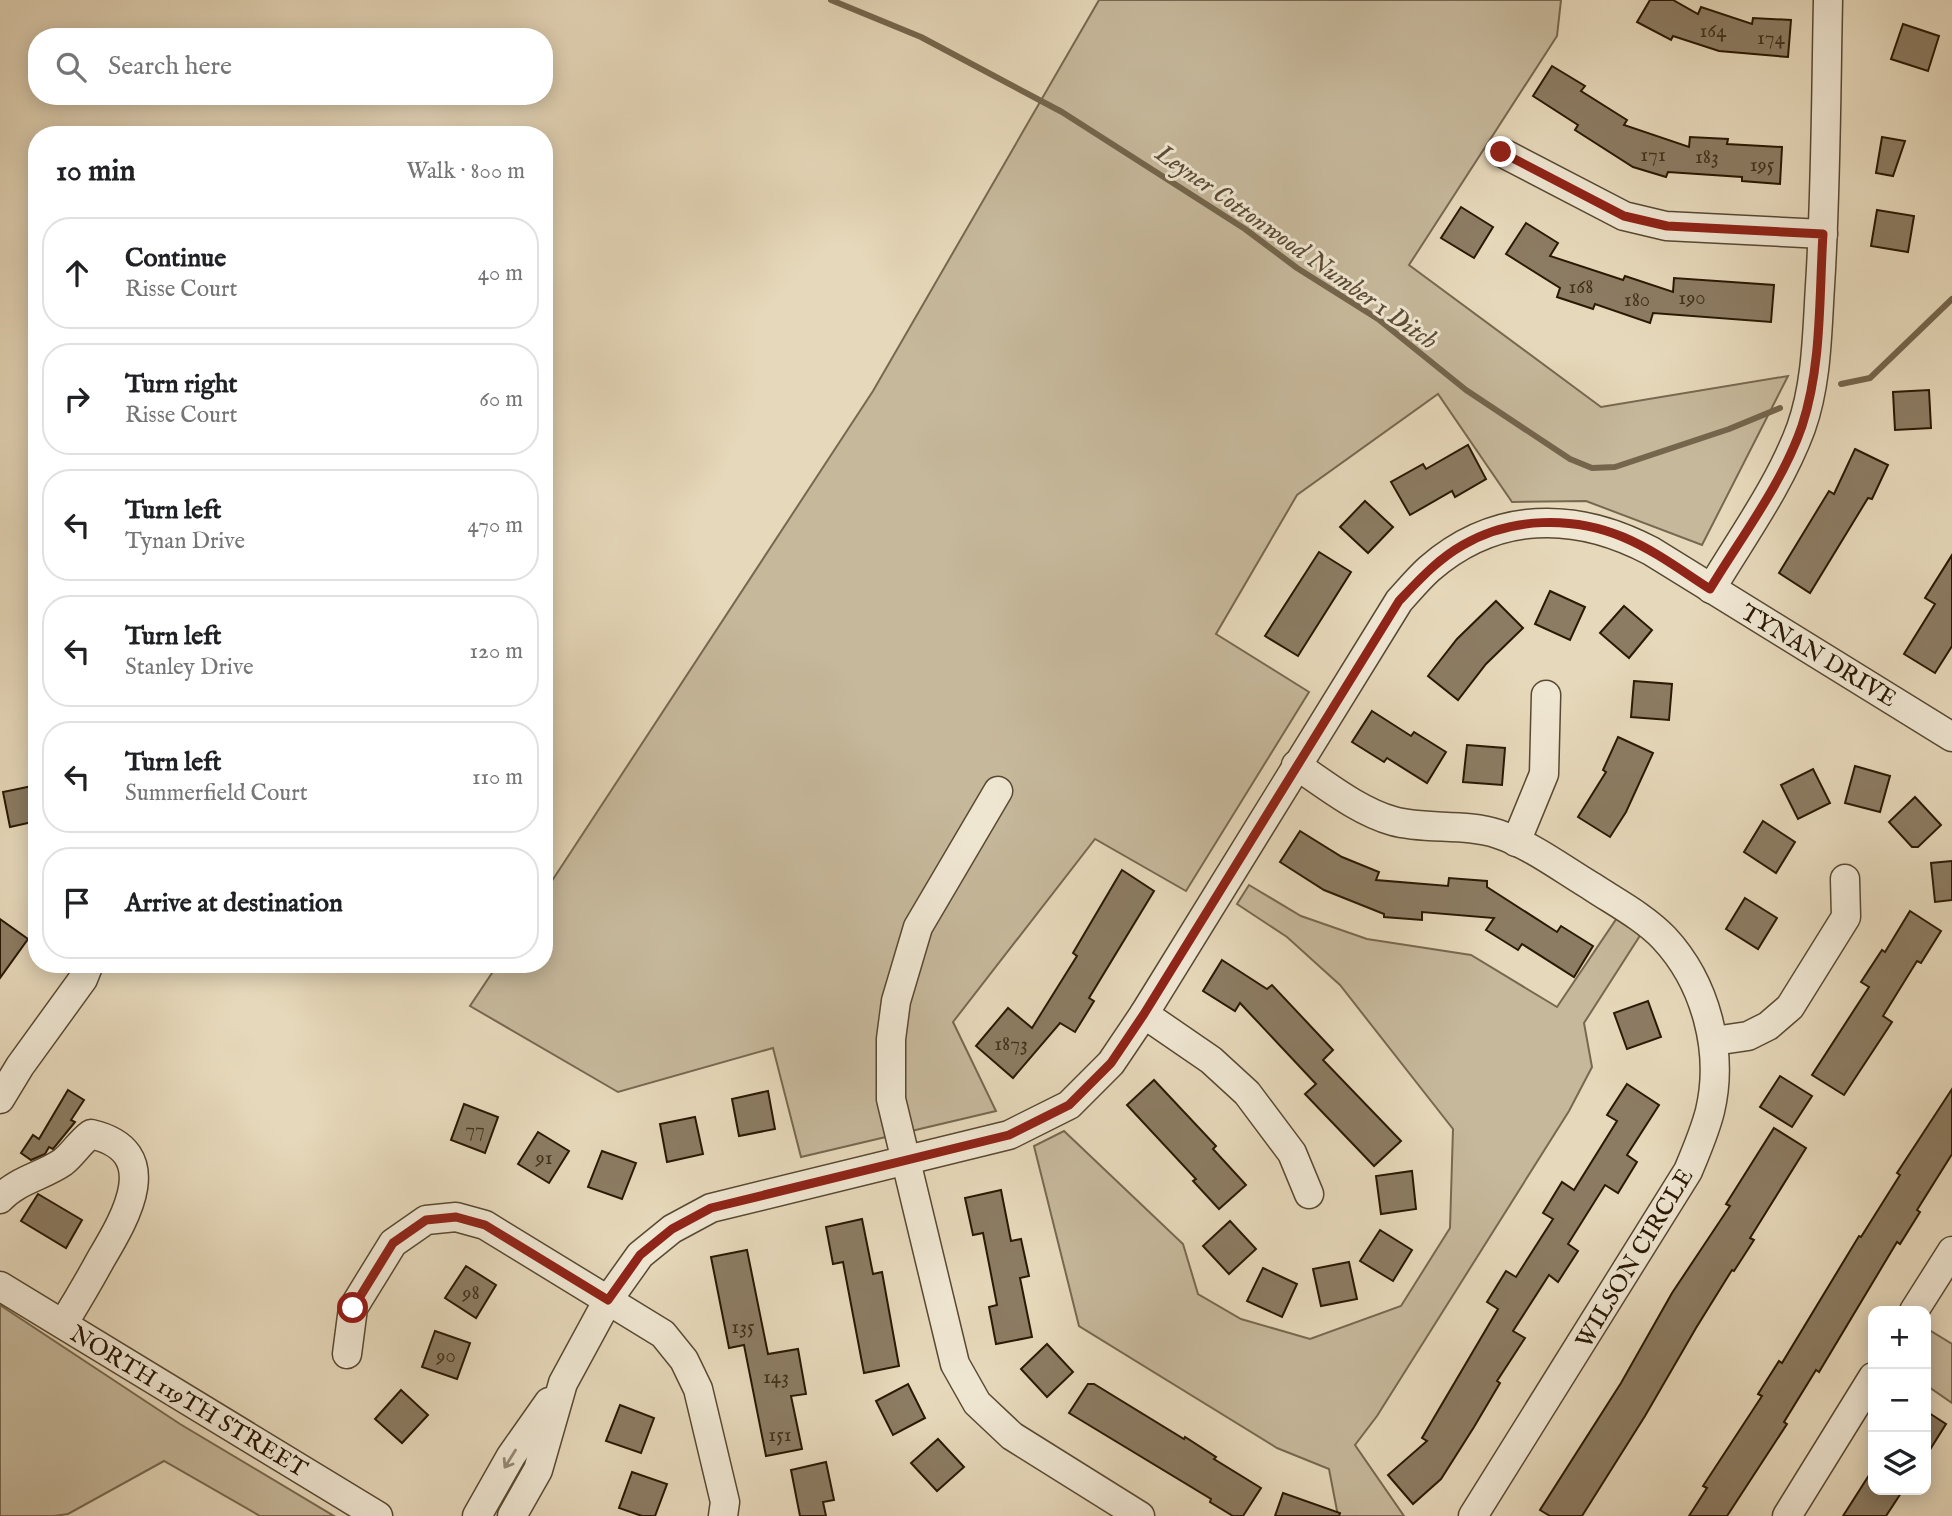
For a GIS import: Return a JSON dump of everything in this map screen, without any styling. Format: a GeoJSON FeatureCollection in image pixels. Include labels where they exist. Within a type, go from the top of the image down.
{"type":"FeatureCollection","features":[{"type":"Feature","properties":{"kind":"street"},"geometry":{"type":"LineString","coordinates":[[1710,589],[1787,463],[1802,425],[1815,361],[1823,234],[1828,0]]}},
{"type":"Feature","properties":{"kind":"street"},"geometry":{"type":"LineString","coordinates":[[1501,152],[1624,216],[1667,226],[1823,234]]}},
{"type":"Feature","properties":{"kind":"street","name":"TYNAN DRIVE"},"geometry":{"type":"LineString","coordinates":[[512,1516],[538,1470],[563,1383],[608,1300],[640,1255],[672,1229],[711,1208],[1009,1135],[1069,1105],[1111,1063],[1399,601],[1429,569],[1464,544],[1506,527],[1551,522],[1594,527],[1623,537],[1651,551],[1952,737]]}},
{"type":"Feature","properties":{"kind":"street"},"geometry":{"type":"LineString","coordinates":[[1516,842],[1544,774],[1546,695]]}},
{"type":"Feature","properties":{"kind":"street","name":"WILSON CIRCLE"},"geometry":{"type":"LineString","coordinates":[[1296,765],[1356,804],[1393,821],[1498,834],[1538,853],[1635,914],[1663,937],[1684,963],[1704,1007],[1714,1041],[1715,1074],[1710,1112],[1688,1171],[1480,1509],[1473,1516]]}},
{"type":"Feature","properties":{"kind":"street"},"geometry":{"type":"LineString","coordinates":[[998,791],[918,927],[896,1001],[891,1039],[891,1099],[955,1364],[977,1403],[1012,1436],[1129,1513]]}},
{"type":"Feature","properties":{"kind":"street"},"geometry":{"type":"LineString","coordinates":[[1714,1041],[1748,1036],[1768,1026],[1790,1007],[1846,917],[1845,879]]}},
{"type":"Feature","properties":{"kind":"street"},"geometry":{"type":"LineString","coordinates":[[0,1099],[85,973]]}},
{"type":"Feature","properties":{"kind":"street"},"geometry":{"type":"LineString","coordinates":[[1144,1014],[1211,1060],[1247,1093],[1292,1153],[1309,1194]]}},
{"type":"Feature","properties":{"kind":"street"},"geometry":{"type":"LineString","coordinates":[[0,1199],[9,1189],[63,1161],[91,1134],[108,1138],[127,1151],[134,1170],[134,1194],[124,1221],[63,1324]]}},
{"type":"Feature","properties":{"kind":"street"},"geometry":{"type":"LineString","coordinates":[[347,1354],[353,1308],[393,1243],[426,1220],[456,1217],[485,1225],[663,1334],[684,1360],[698,1389],[725,1502],[723,1516]]}},
{"type":"Feature","properties":{"kind":"street"},"geometry":{"type":"LineString","coordinates":[[1917,1306],[1952,1251]]}},
{"type":"Feature","properties":{"kind":"street","name":"NORTH 119TH STREET"},"geometry":{"type":"LineString","coordinates":[[0,1286],[377,1516]]}},
{"type":"Feature","properties":{"kind":"street"},"geometry":{"type":"LineString","coordinates":[[477,1516],[511,1456],[563,1383]]}},
{"type":"Feature","properties":{"kind":"street"},"geometry":{"type":"LineString","coordinates":[[1787,1516],[1868,1385]]}},
{"type":"Feature","properties":{"kind":"shaded area"},"geometry":{"type":"Polygon","coordinates":[[[1099,0],[1561,0],[1557,36],[1409,265],[1601,407],[1788,376],[1702,545],[1586,501],[1512,502],[1438,394],[1297,495],[1216,634],[1309,692],[1186,891],[1095,839],[953,1022],[996,1111],[801,1157],[773,1048],[618,1092],[470,1006],[492,973],[553,973],[553,879],[873,391],[1099,0]]]}},
{"type":"Feature","properties":{"kind":"shaded area"},"geometry":{"type":"Polygon","coordinates":[[[1249,885],[1301,916],[1367,939],[1471,955],[1557,1007],[1617,918],[1641,934],[1584,1023],[1592,1067],[1569,1111],[1377,1416],[1355,1445],[1404,1516],[1338,1516],[1329,1469],[1277,1448],[1079,1326],[1034,1146],[1064,1131],[1183,1244],[1198,1294],[1241,1319],[1310,1339],[1401,1306],[1450,1228],[1453,1129],[1340,985],[1287,937],[1237,904],[1249,885]]]}},
{"type":"Feature","properties":{"kind":"shaded area"},"geometry":{"type":"Polygon","coordinates":[[[0,1305],[180,1424],[334,1516],[260,1516],[164,1461],[68,1514],[0,1516],[0,1305]]]}},
{"type":"Feature","properties":{"kind":"shaded area"},"geometry":{"type":"Polygon","coordinates":[[[1931,1331],[1952,1344],[1952,1403],[1931,1388],[1931,1331]]]}},
{"type":"Feature","properties":{"kind":"building"},"geometry":{"type":"Polygon","coordinates":[[[1650,0],[1673,0],[1698,14],[1701,7],[1752,24],[1753,18],[1791,20],[1788,57],[1719,51],[1673,36],[1671,40],[1637,22],[1650,0]]]}},
{"type":"Feature","properties":{"kind":"building"},"geometry":{"type":"Polygon","coordinates":[[[1903,24],[1939,36],[1928,71],[1891,59],[1903,24]]]}},
{"type":"Feature","properties":{"kind":"building"},"geometry":{"type":"Polygon","coordinates":[[[1552,66],[1585,86],[1581,91],[1627,120],[1624,125],[1689,147],[1690,137],[1728,139],[1727,144],[1782,147],[1780,184],[1742,181],[1742,177],[1668,172],[1666,177],[1633,167],[1575,130],[1578,125],[1533,96],[1552,66]]]}},
{"type":"Feature","properties":{"kind":"building"},"geometry":{"type":"Polygon","coordinates":[[[1882,137],[1905,141],[1893,176],[1876,173],[1882,137]]]}},
{"type":"Feature","properties":{"kind":"building"},"geometry":{"type":"Polygon","coordinates":[[[1461,207],[1493,227],[1474,258],[1441,238],[1461,207]]]}},
{"type":"Feature","properties":{"kind":"building"},"geometry":{"type":"Polygon","coordinates":[[[1877,210],[1914,216],[1908,252],[1871,246],[1877,210]]]}},
{"type":"Feature","properties":{"kind":"building"},"geometry":{"type":"Polygon","coordinates":[[[1526,223],[1558,243],[1550,256],[1623,280],[1625,276],[1673,292],[1674,278],[1774,285],[1771,322],[1653,313],[1650,323],[1595,304],[1593,309],[1557,297],[1560,288],[1506,254],[1526,223]]]}},
{"type":"Feature","properties":{"kind":"building"},"geometry":{"type":"Polygon","coordinates":[[[1929,390],[1931,428],[1895,430],[1893,392],[1929,390]]]}},
{"type":"Feature","properties":{"kind":"building"},"geometry":{"type":"Polygon","coordinates":[[[1468,445],[1486,479],[1455,497],[1452,491],[1410,515],[1391,482],[1423,464],[1426,469],[1468,445]]]}},
{"type":"Feature","properties":{"kind":"building"},"geometry":{"type":"Polygon","coordinates":[[[1855,449],[1888,465],[1872,499],[1868,498],[1810,593],[1779,573],[1829,491],[1834,494],[1855,449]]]}},
{"type":"Feature","properties":{"kind":"building"},"geometry":{"type":"Polygon","coordinates":[[[1365,501],[1393,527],[1368,553],[1340,527],[1365,501]]]}},
{"type":"Feature","properties":{"kind":"building"},"geometry":{"type":"Polygon","coordinates":[[[1319,552],[1351,572],[1298,656],[1265,636],[1319,552]]]}},
{"type":"Feature","properties":{"kind":"building"},"geometry":{"type":"Polygon","coordinates":[[[1952,555],[1952,646],[1935,673],[1904,654],[1935,604],[1925,598],[1952,555]]]}},
{"type":"Feature","properties":{"kind":"building"},"geometry":{"type":"Polygon","coordinates":[[[1550,591],[1585,607],[1570,640],[1535,624],[1550,591]]]}},
{"type":"Feature","properties":{"kind":"building"},"geometry":{"type":"Polygon","coordinates":[[[1496,601],[1523,628],[1486,664],[1458,700],[1428,676],[1457,639],[1496,601]]]}},
{"type":"Feature","properties":{"kind":"building"},"geometry":{"type":"Polygon","coordinates":[[[1624,606],[1652,630],[1629,658],[1600,633],[1624,606]]]}},
{"type":"Feature","properties":{"kind":"building"},"geometry":{"type":"Polygon","coordinates":[[[1634,681],[1672,684],[1669,720],[1631,717],[1634,681]]]}},
{"type":"Feature","properties":{"kind":"building"},"geometry":{"type":"Polygon","coordinates":[[[1372,711],[1411,736],[1414,732],[1446,752],[1427,783],[1387,758],[1384,762],[1352,742],[1372,711]]]}},
{"type":"Feature","properties":{"kind":"building"},"geometry":{"type":"Polygon","coordinates":[[[1618,737],[1653,753],[1626,812],[1610,837],[1578,817],[1606,772],[1603,770],[1618,737]]]}},
{"type":"Feature","properties":{"kind":"building"},"geometry":{"type":"Polygon","coordinates":[[[1467,745],[1505,748],[1502,785],[1463,782],[1467,745]]]}},
{"type":"Feature","properties":{"kind":"building"},"geometry":{"type":"Polygon","coordinates":[[[1855,766],[1890,776],[1880,812],[1845,803],[1855,766]]]}},
{"type":"Feature","properties":{"kind":"building"},"geometry":{"type":"Polygon","coordinates":[[[1813,769],[1830,803],[1798,819],[1781,785],[1813,769]]]}},
{"type":"Feature","properties":{"kind":"building"},"geometry":{"type":"Polygon","coordinates":[[[28,787],[28,823],[10,827],[3,792],[28,787]]]}},
{"type":"Feature","properties":{"kind":"building"},"geometry":{"type":"Polygon","coordinates":[[[1915,797],[1941,825],[1918,847],[1912,847],[1889,822],[1915,797]]]}},
{"type":"Feature","properties":{"kind":"building"},"geometry":{"type":"Polygon","coordinates":[[[1763,821],[1795,842],[1776,873],[1744,852],[1763,821]]]}},
{"type":"Feature","properties":{"kind":"building"},"geometry":{"type":"Polygon","coordinates":[[[1300,831],[1342,857],[1379,872],[1376,880],[1448,886],[1449,878],[1487,881],[1487,887],[1557,932],[1561,926],[1593,946],[1574,977],[1522,944],[1518,950],[1486,930],[1494,918],[1422,912],[1422,920],[1384,917],[1384,914],[1324,890],[1280,862],[1300,831]]]}},
{"type":"Feature","properties":{"kind":"building"},"geometry":{"type":"Polygon","coordinates":[[[1952,861],[1952,900],[1935,902],[1931,863],[1952,861]]]}},
{"type":"Feature","properties":{"kind":"building"},"geometry":{"type":"Polygon","coordinates":[[[1122,870],[1154,891],[1089,998],[1094,1001],[1075,1032],[1060,1023],[1013,1078],[976,1046],[1008,1008],[1032,1028],[1077,956],[1073,953],[1122,870]]]}},
{"type":"Feature","properties":{"kind":"building"},"geometry":{"type":"Polygon","coordinates":[[[1745,898],[1777,918],[1758,949],[1726,929],[1745,898]]]}},
{"type":"Feature","properties":{"kind":"building"},"geometry":{"type":"Polygon","coordinates":[[[1910,911],[1941,931],[1921,963],[1917,961],[1883,1016],[1892,1022],[1844,1095],[1812,1075],[1869,987],[1861,982],[1882,950],[1885,952],[1910,911]]]}},
{"type":"Feature","properties":{"kind":"building"},"geometry":{"type":"Polygon","coordinates":[[[0,919],[28,939],[0,978],[0,919]]]}},
{"type":"Feature","properties":{"kind":"building"},"geometry":{"type":"Polygon","coordinates":[[[1222,960],[1267,989],[1272,985],[1333,1050],[1323,1060],[1401,1141],[1374,1166],[1305,1094],[1316,1084],[1240,1003],[1235,1011],[1203,991],[1222,960]]]}},
{"type":"Feature","properties":{"kind":"building"},"geometry":{"type":"Polygon","coordinates":[[[1648,1001],[1661,1037],[1627,1049],[1614,1013],[1648,1001]]]}},
{"type":"Feature","properties":{"kind":"building"},"geometry":{"type":"Polygon","coordinates":[[[1780,1076],[1812,1096],[1792,1127],[1760,1107],[1780,1076]]]}},
{"type":"Feature","properties":{"kind":"building"},"geometry":{"type":"Polygon","coordinates":[[[1154,1080],[1216,1146],[1213,1149],[1246,1185],[1219,1209],[1193,1181],[1196,1179],[1127,1105],[1154,1080]]]}},
{"type":"Feature","properties":{"kind":"building"},"geometry":{"type":"Polygon","coordinates":[[[1627,1084],[1659,1105],[1627,1155],[1637,1162],[1618,1193],[1605,1185],[1568,1244],[1578,1251],[1558,1282],[1549,1275],[1513,1331],[1525,1338],[1497,1381],[1500,1383],[1474,1427],[1441,1479],[1413,1504],[1388,1475],[1427,1441],[1422,1438],[1498,1309],[1487,1302],[1506,1271],[1516,1277],[1553,1219],[1543,1213],[1562,1182],[1574,1190],[1617,1121],[1607,1115],[1627,1084]]]}},
{"type":"Feature","properties":{"kind":"building"},"geometry":{"type":"Polygon","coordinates":[[[1952,1089],[1952,1154],[1917,1210],[1920,1212],[1900,1244],[1897,1242],[1819,1372],[1816,1370],[1784,1422],[1787,1424],[1727,1516],[1689,1516],[1707,1488],[1703,1486],[1762,1396],[1758,1394],[1779,1361],[1782,1363],[1859,1236],[1861,1237],[1900,1175],[1897,1173],[1952,1089]]]}},
{"type":"Feature","properties":{"kind":"building"},"geometry":{"type":"Polygon","coordinates":[[[68,1090],[84,1100],[71,1120],[75,1122],[53,1149],[49,1147],[45,1154],[31,1160],[21,1153],[33,1135],[39,1139],[68,1090]]]}},
{"type":"Feature","properties":{"kind":"building"},"geometry":{"type":"Polygon","coordinates":[[[768,1091],[775,1129],[739,1136],[732,1099],[768,1091]]]}},
{"type":"Feature","properties":{"kind":"building"},"geometry":{"type":"Polygon","coordinates":[[[464,1104],[498,1117],[485,1153],[451,1140],[464,1104]]]}},
{"type":"Feature","properties":{"kind":"building"},"geometry":{"type":"Polygon","coordinates":[[[695,1117],[703,1154],[667,1162],[660,1124],[695,1117]]]}},
{"type":"Feature","properties":{"kind":"building"},"geometry":{"type":"Polygon","coordinates":[[[1774,1128],[1806,1148],[1750,1238],[1754,1240],[1734,1271],[1732,1270],[1582,1516],[1550,1516],[1540,1510],[1621,1383],[1672,1293],[1730,1206],[1726,1204],[1774,1128]]]}},
{"type":"Feature","properties":{"kind":"building"},"geometry":{"type":"Polygon","coordinates":[[[538,1132],[569,1151],[549,1183],[518,1164],[538,1132]]]}},
{"type":"Feature","properties":{"kind":"building"},"geometry":{"type":"Polygon","coordinates":[[[602,1151],[636,1163],[622,1199],[588,1187],[602,1151]]]}},
{"type":"Feature","properties":{"kind":"building"},"geometry":{"type":"Polygon","coordinates":[[[1412,1171],[1416,1209],[1381,1214],[1376,1176],[1412,1171]]]}},
{"type":"Feature","properties":{"kind":"building"},"geometry":{"type":"Polygon","coordinates":[[[1001,1190],[1011,1241],[1021,1239],[1029,1276],[1020,1278],[1032,1337],[996,1344],[989,1307],[997,1305],[983,1233],[973,1235],[965,1198],[1001,1190]]]}},
{"type":"Feature","properties":{"kind":"building"},"geometry":{"type":"Polygon","coordinates":[[[38,1194],[82,1220],[66,1248],[21,1221],[38,1194]]]}},
{"type":"Feature","properties":{"kind":"building"},"geometry":{"type":"Polygon","coordinates":[[[862,1219],[873,1274],[882,1272],[899,1366],[864,1373],[843,1262],[833,1264],[826,1227],[862,1219]]]}},
{"type":"Feature","properties":{"kind":"building"},"geometry":{"type":"Polygon","coordinates":[[[1230,1221],[1256,1249],[1229,1274],[1203,1246],[1230,1221]]]}},
{"type":"Feature","properties":{"kind":"building"},"geometry":{"type":"Polygon","coordinates":[[[1380,1230],[1412,1250],[1393,1281],[1360,1261],[1380,1230]]]}},
{"type":"Feature","properties":{"kind":"building"},"geometry":{"type":"Polygon","coordinates":[[[747,1250],[768,1354],[798,1349],[806,1394],[791,1396],[802,1449],[766,1456],[744,1345],[729,1348],[711,1257],[747,1250]]]}},
{"type":"Feature","properties":{"kind":"building"},"geometry":{"type":"Polygon","coordinates":[[[1349,1262],[1357,1299],[1321,1306],[1313,1269],[1349,1262]]]}},
{"type":"Feature","properties":{"kind":"building"},"geometry":{"type":"Polygon","coordinates":[[[466,1266],[496,1285],[476,1318],[445,1298],[466,1266]]]}},
{"type":"Feature","properties":{"kind":"building"},"geometry":{"type":"Polygon","coordinates":[[[1263,1268],[1297,1284],[1282,1317],[1247,1301],[1263,1268]]]}},
{"type":"Feature","properties":{"kind":"building"},"geometry":{"type":"Polygon","coordinates":[[[435,1331],[470,1343],[457,1379],[422,1367],[435,1331]]]}},
{"type":"Feature","properties":{"kind":"building"},"geometry":{"type":"Polygon","coordinates":[[[1047,1344],[1073,1372],[1047,1397],[1021,1369],[1047,1344]]]}},
{"type":"Feature","properties":{"kind":"building"},"geometry":{"type":"Polygon","coordinates":[[[908,1384],[925,1418],[893,1435],[876,1401],[908,1384]]]}},
{"type":"Feature","properties":{"kind":"building"},"geometry":{"type":"Polygon","coordinates":[[[1088,1384],[1094,1384],[1184,1439],[1185,1437],[1216,1457],[1214,1459],[1261,1488],[1243,1516],[1233,1516],[1210,1502],[1211,1499],[1069,1413],[1088,1384]]]}},
{"type":"Feature","properties":{"kind":"building"},"geometry":{"type":"Polygon","coordinates":[[[401,1390],[428,1415],[402,1443],[375,1419],[401,1390]]]}},
{"type":"Feature","properties":{"kind":"building"},"geometry":{"type":"Polygon","coordinates":[[[620,1405],[654,1418],[641,1453],[606,1441],[620,1405]]]}},
{"type":"Feature","properties":{"kind":"building"},"geometry":{"type":"Polygon","coordinates":[[[1931,1414],[1946,1424],[1931,1448],[1931,1414]]]}},
{"type":"Feature","properties":{"kind":"building"},"geometry":{"type":"Polygon","coordinates":[[[938,1439],[964,1467],[937,1491],[911,1463],[938,1439]]]}},
{"type":"Feature","properties":{"kind":"building"},"geometry":{"type":"Polygon","coordinates":[[[826,1462],[834,1500],[823,1502],[826,1516],[800,1516],[791,1470],[826,1462]]]}},
{"type":"Feature","properties":{"kind":"building"},"geometry":{"type":"Polygon","coordinates":[[[632,1472],[667,1484],[655,1516],[642,1516],[619,1508],[632,1472]]]}},
{"type":"Feature","properties":{"kind":"building"},"geometry":{"type":"Polygon","coordinates":[[[1868,1477],[1868,1495],[1900,1495],[1886,1516],[1843,1516],[1868,1477]]]}},
{"type":"Feature","properties":{"kind":"building"},"geometry":{"type":"Polygon","coordinates":[[[1283,1493],[1340,1513],[1339,1516],[1275,1516],[1283,1493]]]}},
{"type":"Feature","properties":{"kind":"waterway","name":"Leyner Cottonwood Number 1 Ditch"},"geometry":{"type":"LineString","coordinates":[[831,0],[921,37],[1062,112],[1245,229],[1297,268],[1378,319],[1466,390],[1570,459],[1592,468],[1615,467],[1729,429],[1780,408]]}},
{"type":"Feature","properties":{"kind":"waterway","name":"Leyner Cottonwood Number 1 Ditch"},"geometry":{"type":"LineString","coordinates":[[1841,384],[1870,378],[1952,299]]}},
{"type":"Feature","properties":{"kind":"route"},"geometry":{"type":"LineString","coordinates":[[353,1308],[393,1243],[426,1220],[456,1217],[485,1225],[608,1300],[640,1255],[672,1229],[711,1208],[1009,1135],[1069,1105],[1111,1063],[1144,1014],[1399,601],[1429,569],[1464,544],[1506,527],[1551,522],[1594,527],[1623,537],[1651,551],[1710,589],[1787,463],[1802,425],[1815,361],[1823,234],[1667,226],[1624,216],[1501,152]]}}]}
